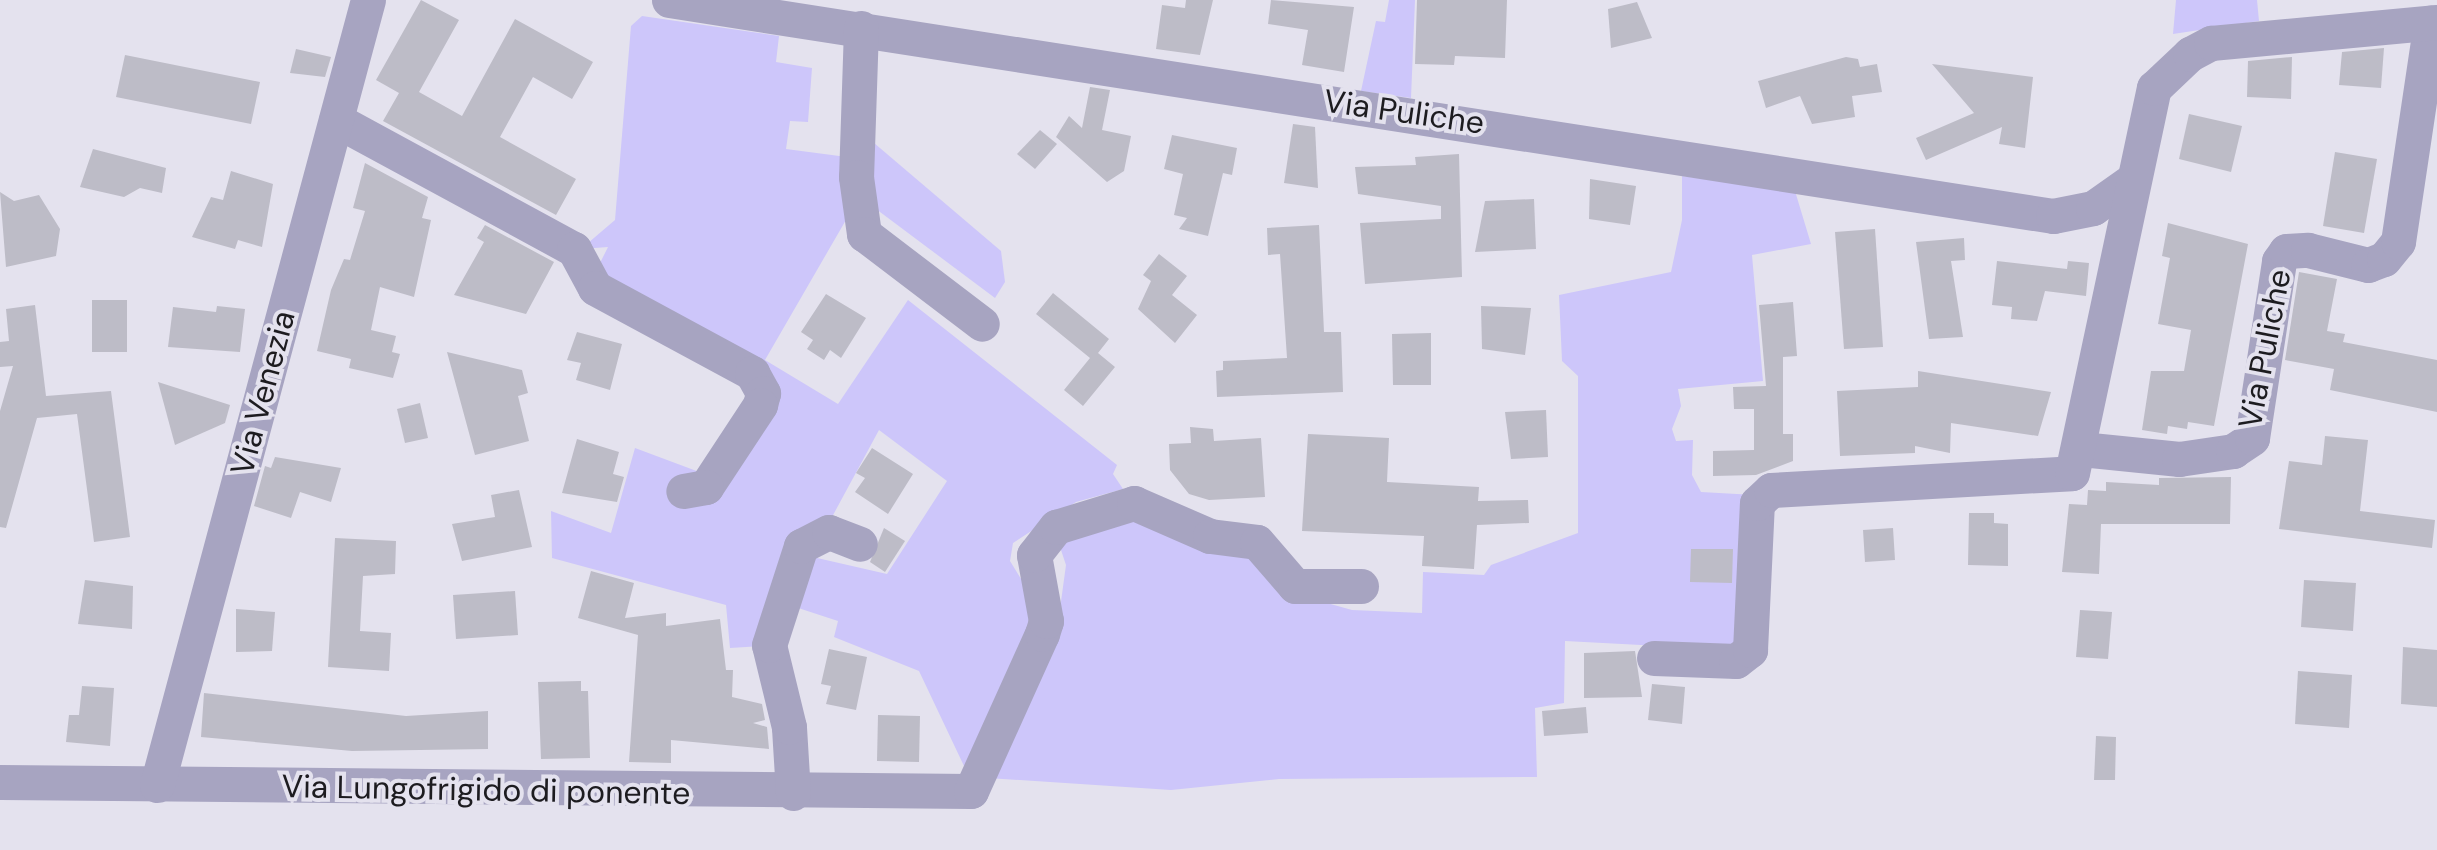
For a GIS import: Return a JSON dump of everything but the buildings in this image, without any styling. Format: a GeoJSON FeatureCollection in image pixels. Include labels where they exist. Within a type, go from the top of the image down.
{"type":"FeatureCollection","features":[{"type":"Feature","properties":{"kind":"street","name":"Via Venezia"},"geometry":{"type":"LineString","coordinates":[[157,786],[368,0]]}},
{"type":"Feature","properties":{"kind":"street","name":"Via Puliche"},"geometry":{"type":"LineString","coordinates":[[668,0],[2054,216],[2094,208],[2130,182]]}},
{"type":"Feature","properties":{"kind":"street","name":"Via Puliche"},"geometry":{"type":"LineString","coordinates":[[2434,22],[2398,242],[2384,259],[2368,264],[2308,250],[2286,252],[2278,261],[2252,438],[2233,452],[2179,459],[2080,449],[2130,182],[2154,88],[2211,43],[2434,22]]}},
{"type":"Feature","properties":{"kind":"street"},"geometry":{"type":"LineString","coordinates":[[861,28],[856,178],[864,234],[982,324]]}},
{"type":"Feature","properties":{"kind":"street"},"geometry":{"type":"LineString","coordinates":[[336,120],[574,249],[595,288],[752,372],[763,393],[760,405],[706,486],[684,492]]}},
{"type":"Feature","properties":{"kind":"street"},"geometry":{"type":"LineString","coordinates":[[1654,658],[1736,661],[1750,650],[1760,495],[1940,484],[1962,476],[2072,473],[2080,449]]}},
{"type":"Feature","properties":{"kind":"street","name":"Via Lungofrigido di ponente"},"geometry":{"type":"LineString","coordinates":[[0,782],[793,793],[971,791],[1042,634],[1046,621],[1034,555],[1056,528],[1134,503],[1210,536],[1257,542],[1295,586],[1362,586]]}},
{"type":"Feature","properties":{"kind":"street"},"geometry":{"type":"LineString","coordinates":[[793,793],[789,726],[769,645],[801,546],[828,532],[860,544]]}},
{"type":"Feature","properties":{"kind":"shaded area"},"geometry":{"type":"Polygon","coordinates":[[[1389,0],[1415,0],[1411,98],[1361,91],[1376,21],[1385,22],[1389,0]]]}},
{"type":"Feature","properties":{"kind":"shaded area"},"geometry":{"type":"Polygon","coordinates":[[[2176,0],[2257,0],[2259,21],[2173,34],[2176,0]]]}},
{"type":"Feature","properties":{"kind":"shaded area"},"geometry":{"type":"Polygon","coordinates":[[[642,16],[779,36],[776,62],[812,68],[808,122],[790,121],[786,149],[847,157],[850,213],[765,360],[838,404],[908,300],[1117,465],[1113,474],[1123,489],[1076,502],[1013,543],[1010,561],[1040,610],[1038,624],[995,720],[964,766],[919,671],[834,637],[838,621],[786,604],[804,555],[887,574],[947,481],[879,430],[832,517],[793,545],[762,646],[730,648],[726,605],[552,558],[551,511],[611,533],[635,448],[718,479],[769,396],[765,372],[748,357],[594,275],[608,247],[581,249],[615,220],[631,26],[642,16]]]}},
{"type":"Feature","properties":{"kind":"shaded area"},"geometry":{"type":"Polygon","coordinates":[[[867,137],[1001,251],[1005,282],[995,298],[868,203],[867,137]]]}},
{"type":"Feature","properties":{"kind":"shaded area"},"geometry":{"type":"Polygon","coordinates":[[[1682,176],[1795,191],[1811,244],[1752,255],[1763,381],[1678,389],[1681,406],[1672,429],[1676,441],[1693,440],[1692,475],[1701,492],[1755,495],[1736,650],[1565,641],[1564,703],[1535,708],[1537,777],[1279,779],[1171,790],[988,778],[1059,616],[1066,565],[1058,541],[1122,509],[1255,560],[1291,593],[1352,610],[1422,613],[1423,572],[1484,575],[1491,565],[1578,533],[1578,376],[1562,361],[1559,295],[1671,272],[1682,220],[1682,176]]]}}]}
